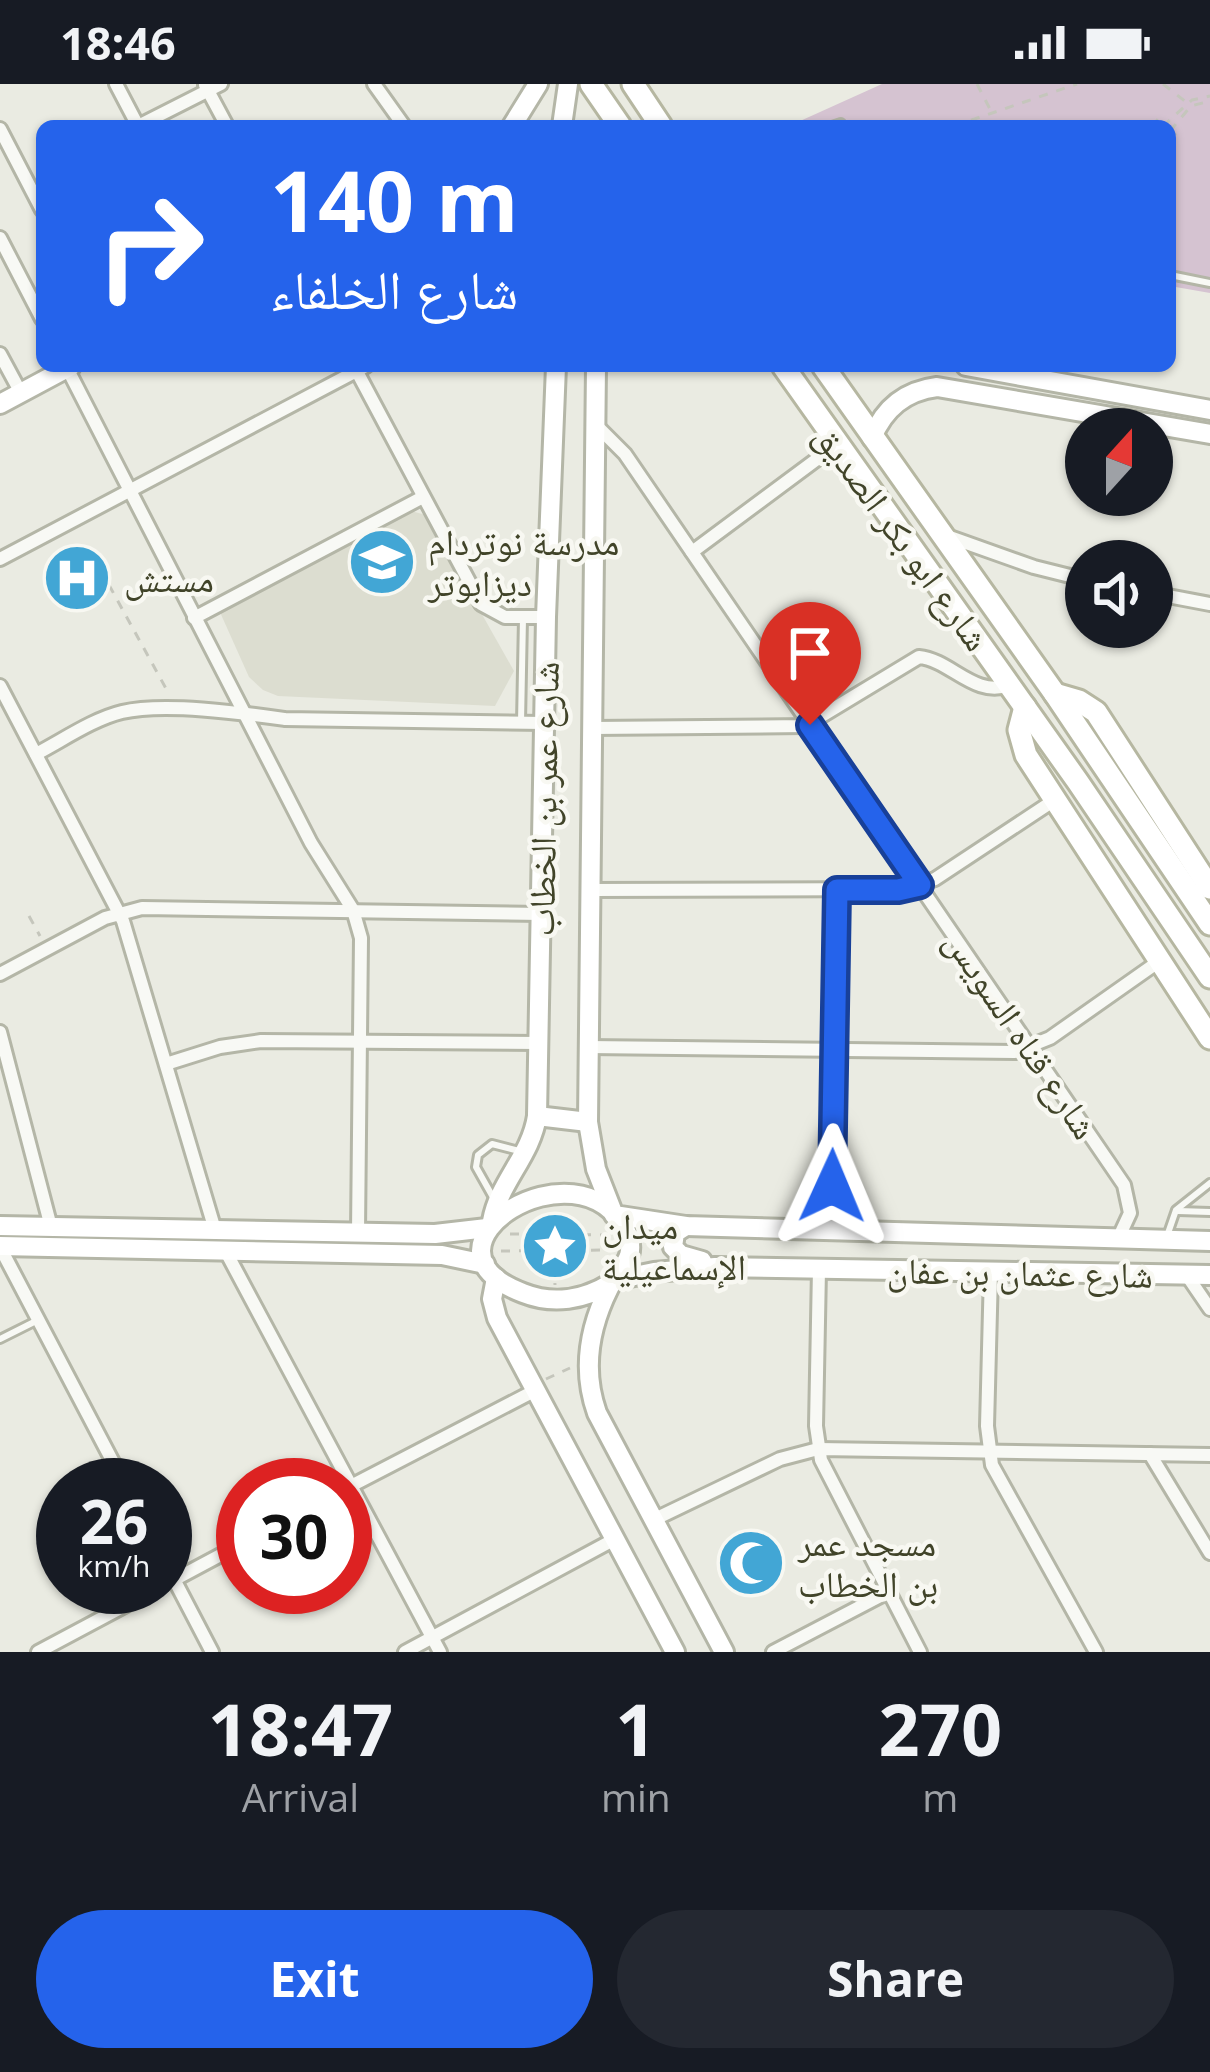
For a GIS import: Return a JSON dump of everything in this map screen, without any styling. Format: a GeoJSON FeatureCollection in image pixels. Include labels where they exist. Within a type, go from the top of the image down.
{"type":"FeatureCollection","features":[{"type":"Feature","properties":{"kind":"main road"},"geometry":{"type":"LineString","coordinates":[[591,84],[616,120]]}},
{"type":"Feature","properties":{"kind":"main road"},"geometry":{"type":"LineString","coordinates":[[634,84],[657,120]]}},
{"type":"Feature","properties":{"kind":"main road","name":"شارع ابو بكر الصديق"},"geometry":{"type":"LineString","coordinates":[[787,372],[1210,976]]}},
{"type":"Feature","properties":{"kind":"main road","name":"شارع ابو بكر الصديق"},"geometry":{"type":"LineString","coordinates":[[827,372],[1055,694],[1210,924]]}},
{"type":"Feature","properties":{"kind":"main road","name":"شارع ابو بكر الصديق"},"geometry":{"type":"LineString","coordinates":[[1055,694],[1096,712],[1210,887]]}},
{"type":"Feature","properties":{"kind":"main road","name":"شارع ابو بكر الصديق"},"geometry":{"type":"LineString","coordinates":[[1025,706],[1019,724],[1023,749],[1210,1038]]}},
{"type":"Feature","properties":{"kind":"street"},"geometry":{"type":"LineString","coordinates":[[116,84],[135,120]]}},
{"type":"Feature","properties":{"kind":"street"},"geometry":{"type":"LineString","coordinates":[[374,84],[400,120]]}},
{"type":"Feature","properties":{"kind":"street"},"geometry":{"type":"LineString","coordinates":[[516,120],[538,84]]}},
{"type":"Feature","properties":{"kind":"street"},"geometry":{"type":"LineString","coordinates":[[563,120],[568,84]]}},
{"type":"Feature","properties":{"kind":"street"},"geometry":{"type":"LineString","coordinates":[[149,120],[211,86],[224,120]]}},
{"type":"Feature","properties":{"kind":"street"},"geometry":{"type":"LineString","coordinates":[[0,129],[36,190]]}},
{"type":"Feature","properties":{"kind":"street"},"geometry":{"type":"LineString","coordinates":[[0,238],[36,307]]}},
{"type":"Feature","properties":{"kind":"street"},"geometry":{"type":"LineString","coordinates":[[0,354],[20,393]]}},
{"type":"Feature","properties":{"kind":"street"},"geometry":{"type":"LineString","coordinates":[[0,404],[59,372]]}},
{"type":"Feature","properties":{"kind":"street"},"geometry":{"type":"LineString","coordinates":[[70,372],[316,852],[353,910],[362,938],[358,1232]]}},
{"type":"Feature","properties":{"kind":"street"},"geometry":{"type":"LineString","coordinates":[[0,559],[349,372]]}},
{"type":"Feature","properties":{"kind":"street"},"geometry":{"type":"LineString","coordinates":[[361,372],[482,604],[498,615],[546,617]]}},
{"type":"Feature","properties":{"kind":"street","name":"شارع عمر بن الخطاب"},"geometry":{"type":"LineString","coordinates":[[488,1240],[537,1116],[556,372]]}},
{"type":"Feature","properties":{"kind":"street","name":"شارع عمر بن الخطاب"},"geometry":{"type":"LineString","coordinates":[[596,372],[588,1122],[598,1178],[629,1243]]}},
{"type":"Feature","properties":{"kind":"street"},"geometry":{"type":"LineString","coordinates":[[999,372],[1210,410]]}},
{"type":"Feature","properties":{"kind":"street"},"geometry":{"type":"LineString","coordinates":[[872,437],[894,405],[914,392],[937,387],[1210,434]]}},
{"type":"Feature","properties":{"kind":"street","name":"شارع قناه السويس"},"geometry":{"type":"LineString","coordinates":[[596,425],[621,449],[1126,1190],[1130,1213],[1118,1239]]}},
{"type":"Feature","properties":{"kind":"street"},"geometry":{"type":"LineString","coordinates":[[692,552],[836,445]]}},
{"type":"Feature","properties":{"kind":"street"},"geometry":{"type":"LineString","coordinates":[[194,617],[423,496]]}},
{"type":"Feature","properties":{"kind":"street"},"geometry":{"type":"LineString","coordinates":[[940,534],[1065,575]]}},
{"type":"Feature","properties":{"kind":"street"},"geometry":{"type":"LineString","coordinates":[[1173,597],[1210,604]]}},
{"type":"Feature","properties":{"kind":"street"},"geometry":{"type":"LineString","coordinates":[[592,728],[810,725],[914,658],[934,660],[978,685],[999,689],[1010,685]]}},
{"type":"Feature","properties":{"kind":"street"},"geometry":{"type":"LineString","coordinates":[[0,686],[119,913],[214,1230]]}},
{"type":"Feature","properties":{"kind":"street"},"geometry":{"type":"LineString","coordinates":[[36,754],[122,712],[544,723]]}},
{"type":"Feature","properties":{"kind":"street"},"geometry":{"type":"LineString","coordinates":[[590,890],[898,890],[920,885],[1057,799]]}},
{"type":"Feature","properties":{"kind":"street"},"geometry":{"type":"LineString","coordinates":[[831,1231],[837,890]]}},
{"type":"Feature","properties":{"kind":"street"},"geometry":{"type":"LineString","coordinates":[[0,974],[119,913],[149,907],[541,914]]}},
{"type":"Feature","properties":{"kind":"street"},"geometry":{"type":"LineString","coordinates":[[588,1047],[1000,1053],[1030,1047],[1158,962]]}},
{"type":"Feature","properties":{"kind":"street"},"geometry":{"type":"LineString","coordinates":[[0,1033],[51,1227]]}},
{"type":"Feature","properties":{"kind":"street"},"geometry":{"type":"LineString","coordinates":[[166,1064],[240,1043],[538,1042]]}},
{"type":"Feature","properties":{"kind":"street"},"geometry":{"type":"LineString","coordinates":[[537,1116],[588,1122]]}},
{"type":"Feature","properties":{"kind":"street","name":"شارع عثمان بن عفان"},"geometry":{"type":"LineString","coordinates":[[488,1240],[514,1205],[550,1195],[587,1200],[614,1215],[686,1226],[1210,1241]]}},
{"type":"Feature","properties":{"kind":"street"},"geometry":{"type":"LineString","coordinates":[[0,1226],[442,1234],[488,1240],[526,1295],[555,1300]]}},
{"type":"Feature","properties":{"kind":"street"},"geometry":{"type":"LineString","coordinates":[[686,1226],[675,1233],[675,1250],[725,1267]]}},
{"type":"Feature","properties":{"kind":"street"},"geometry":{"type":"LineString","coordinates":[[110,1458],[0,1246],[449,1255],[488,1240]]}},
{"type":"Feature","properties":{"kind":"street"},"geometry":{"type":"LineString","coordinates":[[488,1240],[495,1313],[675,1652]]}},
{"type":"Feature","properties":{"kind":"street"},"geometry":{"type":"LineString","coordinates":[[629,1243],[626,1268],[613,1282],[588,1360],[590,1392],[724,1652]]}},
{"type":"Feature","properties":{"kind":"street"},"geometry":{"type":"LineString","coordinates":[[225,1250],[333,1458]]}},
{"type":"Feature","properties":{"kind":"street","name":"شارع عثمان بن عفان"},"geometry":{"type":"LineString","coordinates":[[555,1300],[674,1269],[725,1267],[1210,1275]]}},
{"type":"Feature","properties":{"kind":"street"},"geometry":{"type":"LineString","coordinates":[[819,1269],[818,1449],[828,1479],[920,1652]]}},
{"type":"Feature","properties":{"kind":"street"},"geometry":{"type":"LineString","coordinates":[[991,1272],[988,1451],[1000,1485],[1096,1652]]}},
{"type":"Feature","properties":{"kind":"street"},"geometry":{"type":"LineString","coordinates":[[1186,1274],[1210,1309]]}},
{"type":"Feature","properties":{"kind":"street"},"geometry":{"type":"LineString","coordinates":[[372,1474],[534,1387]]}},
{"type":"Feature","properties":{"kind":"street"},"geometry":{"type":"LineString","coordinates":[[653,1520],[780,1459],[818,1449],[1210,1455]]}},
{"type":"Feature","properties":{"kind":"street"},"geometry":{"type":"LineString","coordinates":[[1150,1454],[1210,1553]]}},
{"type":"Feature","properties":{"kind":"street"},"geometry":{"type":"LineString","coordinates":[[372,1530],[440,1652]]}},
{"type":"Feature","properties":{"kind":"street"},"geometry":{"type":"LineString","coordinates":[[405,1652],[615,1539]]}},
{"type":"Feature","properties":{"kind":"street"},"geometry":{"type":"LineString","coordinates":[[773,1652],[888,1592]]}},
{"type":"Feature","properties":{"kind":"street"},"geometry":{"type":"LineString","coordinates":[[38,1652],[110,1614]]}},
{"type":"Feature","properties":{"kind":"street"},"geometry":{"type":"LineString","coordinates":[[186,1614],[212,1652]]}},
{"type":"Feature","properties":{"kind":"lane"},"geometry":{"type":"LineString","coordinates":[[1176,276],[1210,283]]}},
{"type":"Feature","properties":{"kind":"lane"},"geometry":{"type":"LineString","coordinates":[[521,722],[524,618]]}},
{"type":"Feature","properties":{"kind":"lane"},"geometry":{"type":"LineString","coordinates":[[488,1240],[490,1186],[476,1167],[478,1155],[492,1144],[526,1153]]}},
{"type":"Feature","properties":{"kind":"lane"},"geometry":{"type":"LineString","coordinates":[[1166,1240],[1176,1210],[1210,1183]]}},
{"type":"Feature","properties":{"kind":"lane"},"geometry":{"type":"LineString","coordinates":[[1176,1210],[1210,1212]]}},
{"type":"Feature","properties":{"kind":"lane"},"geometry":{"type":"LineString","coordinates":[[0,1339],[38,1320]]}},
{"type":"Feature","properties":{"kind":"path"},"geometry":{"type":"LineString","coordinates":[[977,84],[991,110]]}},
{"type":"Feature","properties":{"kind":"path"},"geometry":{"type":"LineString","coordinates":[[967,120],[1077,84]]}},
{"type":"Feature","properties":{"kind":"path"},"geometry":{"type":"LineString","coordinates":[[1163,84],[1187,103]]}},
{"type":"Feature","properties":{"kind":"path"},"geometry":{"type":"LineString","coordinates":[[1174,120],[1187,103],[1210,99]]}},
{"type":"Feature","properties":{"kind":"path"},"geometry":{"type":"LineString","coordinates":[[1176,120],[1191,106],[1210,99]]}},
{"type":"Feature","properties":{"kind":"path"},"geometry":{"type":"LineString","coordinates":[[109,585],[179,711]]}},
{"type":"Feature","properties":{"kind":"path"},"geometry":{"type":"LineString","coordinates":[[29,916],[47,949]]}},
{"type":"Feature","properties":{"kind":"path"},"geometry":{"type":"LineString","coordinates":[[541,1234],[553,1220],[561,1222],[568,1234]]}},
{"type":"Feature","properties":{"kind":"path"},"geometry":{"type":"LineString","coordinates":[[488,1240],[568,1234],[629,1243]]}},
{"type":"Feature","properties":{"kind":"path"},"geometry":{"type":"LineString","coordinates":[[488,1240],[542,1250],[629,1243]]}},
{"type":"Feature","properties":{"kind":"path"},"geometry":{"type":"LineString","coordinates":[[542,1250],[545,1259],[554,1263]]}},
{"type":"Feature","properties":{"kind":"path"},"geometry":{"type":"LineString","coordinates":[[554,1263],[566,1250]]}},
{"type":"Feature","properties":{"kind":"path"},"geometry":{"type":"LineString","coordinates":[[554,1263],[555,1300]]}},
{"type":"Feature","properties":{"kind":"path"},"geometry":{"type":"LineString","coordinates":[[534,1387],[588,1360]]}},
{"type":"Feature","properties":{"kind":"shaded area"},"geometry":{"type":"Polygon","coordinates":[[[882,84],[1210,84],[1210,293],[1176,287],[1176,120],[802,120],[882,84]]]}},
{"type":"Feature","properties":{"kind":"shaded area","name":"مدرسة نوتردام ديزابوتر"},"geometry":{"type":"Polygon","coordinates":[[[411,511],[426,515],[514,671],[495,706],[278,696],[263,690],[249,677],[219,610],[411,511]]]}},
{"type":"Feature","properties":{"kind":"place","name":"مدرسة نوتردام ديزابوتر"},"geometry":{"type":"Point","coordinates":[382,562]}},
{"type":"Feature","properties":{"kind":"place","name":"مستش"},"geometry":{"type":"Point","coordinates":[77,578]}},
{"type":"Feature","properties":{"kind":"place","name":"ميدان الإسماعيلية"},"geometry":{"type":"Point","coordinates":[555,1246]}},
{"type":"Feature","properties":{"kind":"place","name":"مسجد عمر بن الخطاب"},"geometry":{"type":"Point","coordinates":[751,1563]}},
{"type":"Feature","properties":{"kind":"route"},"geometry":{"type":"LineString","coordinates":[[810,725],[920,885],[898,890],[837,890],[832,1186]]}}]}
